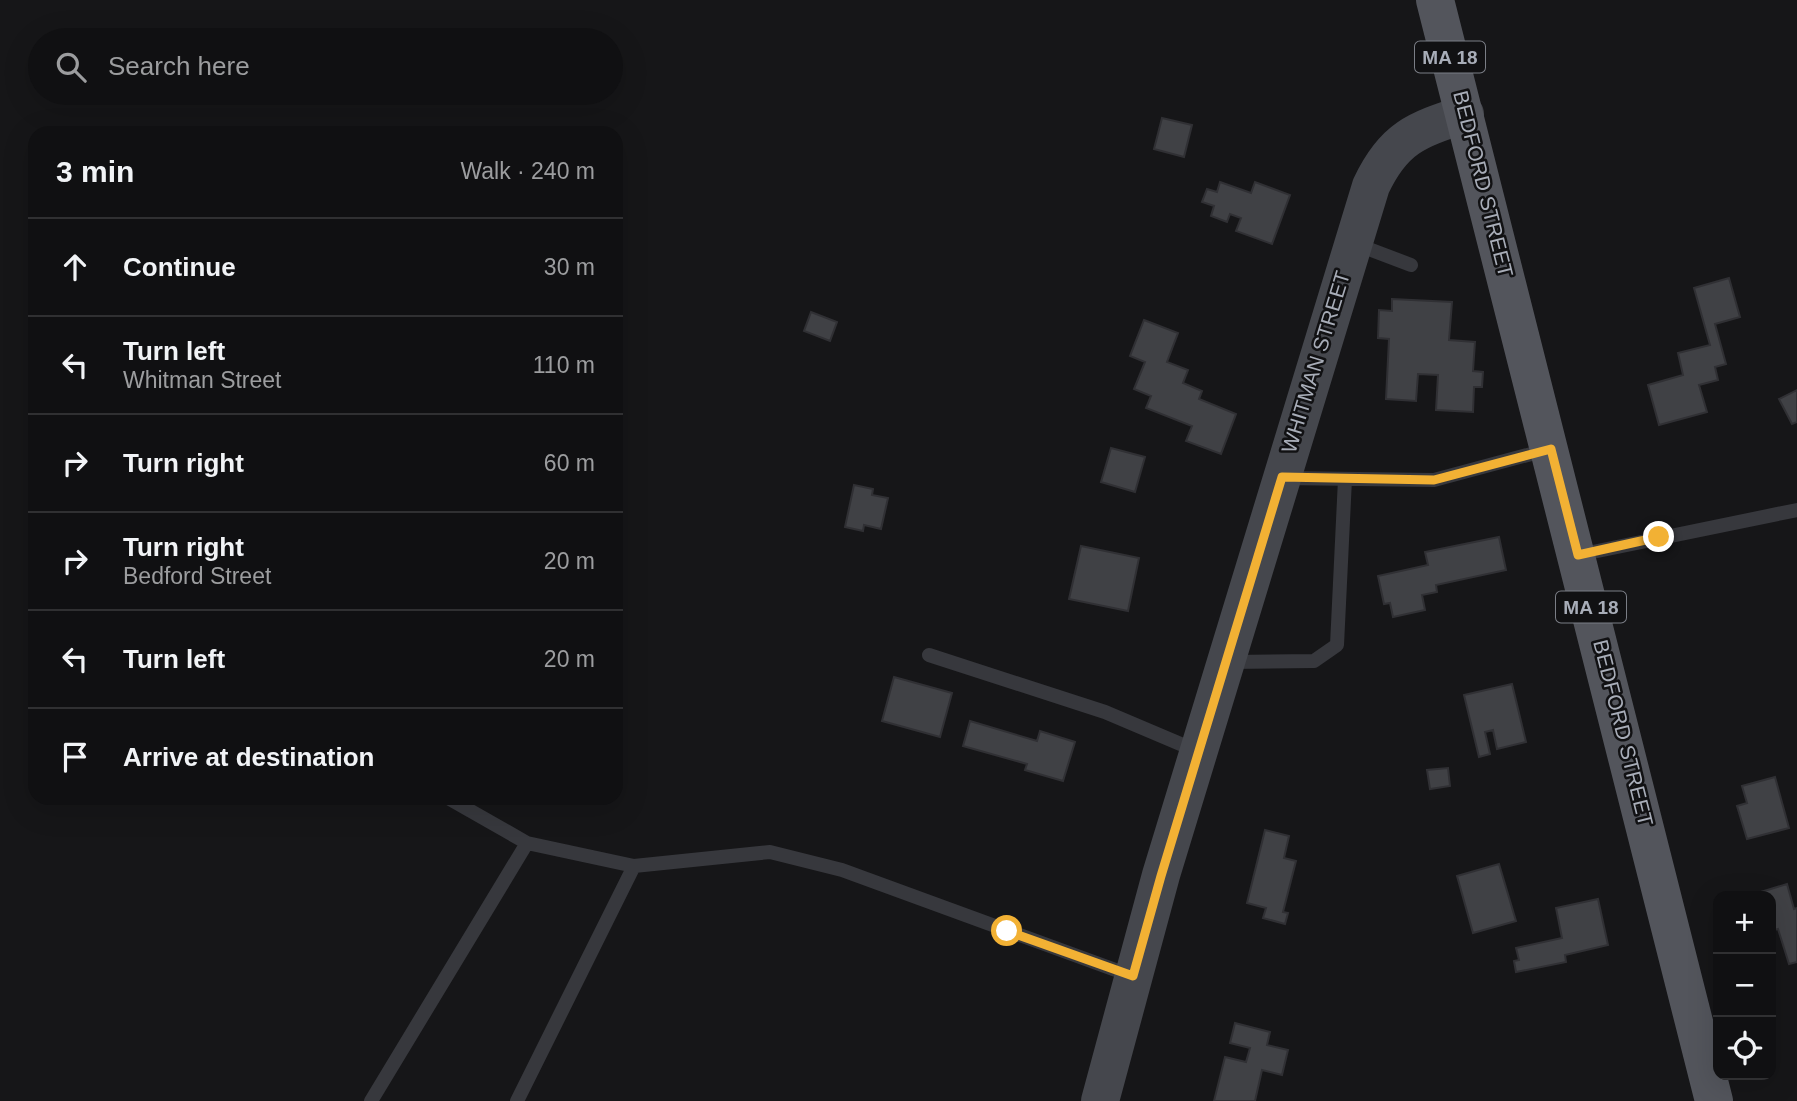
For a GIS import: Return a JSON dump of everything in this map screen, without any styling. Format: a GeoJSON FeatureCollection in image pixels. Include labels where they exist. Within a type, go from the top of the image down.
{"type":"FeatureCollection","features":[{"type":"Feature","properties":{"kind":"main road","name":"BEDFORD STREET"},"geometry":{"type":"LineString","coordinates":[[1435,0],[1578,555],[1714,1101]]}},
{"type":"Feature","properties":{"kind":"main road","name":"WHITMAN STREET"},"geometry":{"type":"LineString","coordinates":[[1100,1101],[1198,751],[1371,186],[1396,146],[1414,132],[1465,114]]}},
{"type":"Feature","properties":{"kind":"lane"},"geometry":{"type":"LineString","coordinates":[[1353,243],[1411,265]]}},
{"type":"Feature","properties":{"kind":"lane"},"geometry":{"type":"LineString","coordinates":[[1282,477],[1434,480],[1551,449]]}},
{"type":"Feature","properties":{"kind":"lane"},"geometry":{"type":"LineString","coordinates":[[1225,662],[1314,661],[1337,645],[1345,479]]}},
{"type":"Feature","properties":{"kind":"lane"},"geometry":{"type":"LineString","coordinates":[[1578,555],[1797,510]]}},
{"type":"Feature","properties":{"kind":"lane"},"geometry":{"type":"LineString","coordinates":[[929,655],[1105,712],[1198,751]]}},
{"type":"Feature","properties":{"kind":"lane"},"geometry":{"type":"LineString","coordinates":[[460,805],[527,843],[634,866],[770,852],[842,870],[1133,976]]}},
{"type":"Feature","properties":{"kind":"lane"},"geometry":{"type":"LineString","coordinates":[[371,1101],[527,843]]}},
{"type":"Feature","properties":{"kind":"lane"},"geometry":{"type":"LineString","coordinates":[[517,1101],[634,866]]}},
{"type":"Feature","properties":{"kind":"building"},"geometry":{"type":"Polygon","coordinates":[[[1162,118],[1192,125],[1184,157],[1154,149],[1162,118]]]}},
{"type":"Feature","properties":{"kind":"building"},"geometry":{"type":"Polygon","coordinates":[[[1220,182],[1251,193],[1255,182],[1290,195],[1272,244],[1236,231],[1241,218],[1230,214],[1227,222],[1211,216],[1214,206],[1202,202],[1207,189],[1217,192],[1220,182]]]}},
{"type":"Feature","properties":{"kind":"building"},"geometry":{"type":"Polygon","coordinates":[[[1729,278],[1740,317],[1715,324],[1726,364],[1715,367],[1718,380],[1699,385],[1707,412],[1659,425],[1648,385],[1683,375],[1678,353],[1710,345],[1694,288],[1729,278]]]}},
{"type":"Feature","properties":{"kind":"building"},"geometry":{"type":"Polygon","coordinates":[[[1392,299],[1452,302],[1449,340],[1475,342],[1473,371],[1483,372],[1482,387],[1474,387],[1473,412],[1436,410],[1438,375],[1418,374],[1416,401],[1386,399],[1389,339],[1378,338],[1379,310],[1392,311],[1392,299]]]}},
{"type":"Feature","properties":{"kind":"building"},"geometry":{"type":"Polygon","coordinates":[[[811,312],[837,322],[830,341],[804,331],[811,312]]]}},
{"type":"Feature","properties":{"kind":"building"},"geometry":{"type":"Polygon","coordinates":[[[1144,320],[1178,333],[1167,362],[1188,370],[1183,383],[1202,391],[1199,399],[1236,414],[1221,454],[1186,441],[1192,426],[1146,408],[1151,396],[1134,389],[1145,362],[1130,356],[1144,320]]]}},
{"type":"Feature","properties":{"kind":"building"},"geometry":{"type":"Polygon","coordinates":[[[1797,390],[1797,422],[1792,424],[1779,399],[1797,390]]]}},
{"type":"Feature","properties":{"kind":"building"},"geometry":{"type":"Polygon","coordinates":[[[1111,448],[1145,457],[1135,492],[1101,482],[1111,448]]]}},
{"type":"Feature","properties":{"kind":"building"},"geometry":{"type":"Polygon","coordinates":[[[854,485],[873,489],[872,495],[888,498],[881,529],[864,525],[863,531],[845,527],[854,485]]]}},
{"type":"Feature","properties":{"kind":"building"},"geometry":{"type":"Polygon","coordinates":[[[1499,537],[1506,570],[1436,585],[1437,592],[1422,595],[1425,610],[1393,617],[1390,603],[1384,604],[1378,576],[1428,565],[1425,552],[1499,537]]]}},
{"type":"Feature","properties":{"kind":"building"},"geometry":{"type":"Polygon","coordinates":[[[1081,546],[1139,558],[1128,611],[1069,599],[1081,546]]]}},
{"type":"Feature","properties":{"kind":"building"},"geometry":{"type":"Polygon","coordinates":[[[894,677],[952,693],[940,737],[882,721],[894,677]]]}},
{"type":"Feature","properties":{"kind":"building"},"geometry":{"type":"Polygon","coordinates":[[[1512,684],[1526,742],[1497,749],[1493,730],[1485,732],[1490,754],[1479,757],[1464,695],[1512,684]]]}},
{"type":"Feature","properties":{"kind":"building"},"geometry":{"type":"Polygon","coordinates":[[[970,721],[1037,741],[1040,731],[1075,742],[1063,781],[1025,770],[1027,764],[963,746],[970,721]]]}},
{"type":"Feature","properties":{"kind":"building"},"geometry":{"type":"Polygon","coordinates":[[[1448,768],[1450,786],[1430,789],[1427,770],[1448,768]]]}},
{"type":"Feature","properties":{"kind":"building"},"geometry":{"type":"Polygon","coordinates":[[[1775,777],[1789,828],[1747,839],[1737,806],[1747,803],[1742,786],[1775,777]]]}},
{"type":"Feature","properties":{"kind":"building"},"geometry":{"type":"Polygon","coordinates":[[[1265,830],[1289,836],[1284,858],[1296,861],[1283,912],[1288,913],[1285,924],[1263,918],[1266,908],[1247,903],[1265,830]]]}},
{"type":"Feature","properties":{"kind":"building"},"geometry":{"type":"Polygon","coordinates":[[[1499,864],[1516,921],[1473,933],[1457,876],[1499,864]]]}},
{"type":"Feature","properties":{"kind":"building"},"geometry":{"type":"Polygon","coordinates":[[[1787,884],[1794,909],[1797,908],[1797,962],[1789,964],[1776,930],[1776,891],[1764,891],[1787,884]]]}},
{"type":"Feature","properties":{"kind":"building"},"geometry":{"type":"Polygon","coordinates":[[[1598,899],[1608,945],[1565,955],[1566,962],[1516,972],[1514,961],[1519,960],[1516,948],[1562,938],[1556,908],[1598,899]]]}},
{"type":"Feature","properties":{"kind":"building"},"geometry":{"type":"Polygon","coordinates":[[[1235,1023],[1270,1032],[1267,1045],[1288,1050],[1282,1075],[1262,1070],[1255,1101],[1214,1101],[1225,1057],[1246,1062],[1250,1048],[1230,1043],[1235,1023]]]}},
{"type":"Feature","properties":{"kind":"route"},"geometry":{"type":"LineString","coordinates":[[1007,931],[1133,976],[1282,477],[1434,480],[1551,449],[1578,555],[1659,537]]}}]}
